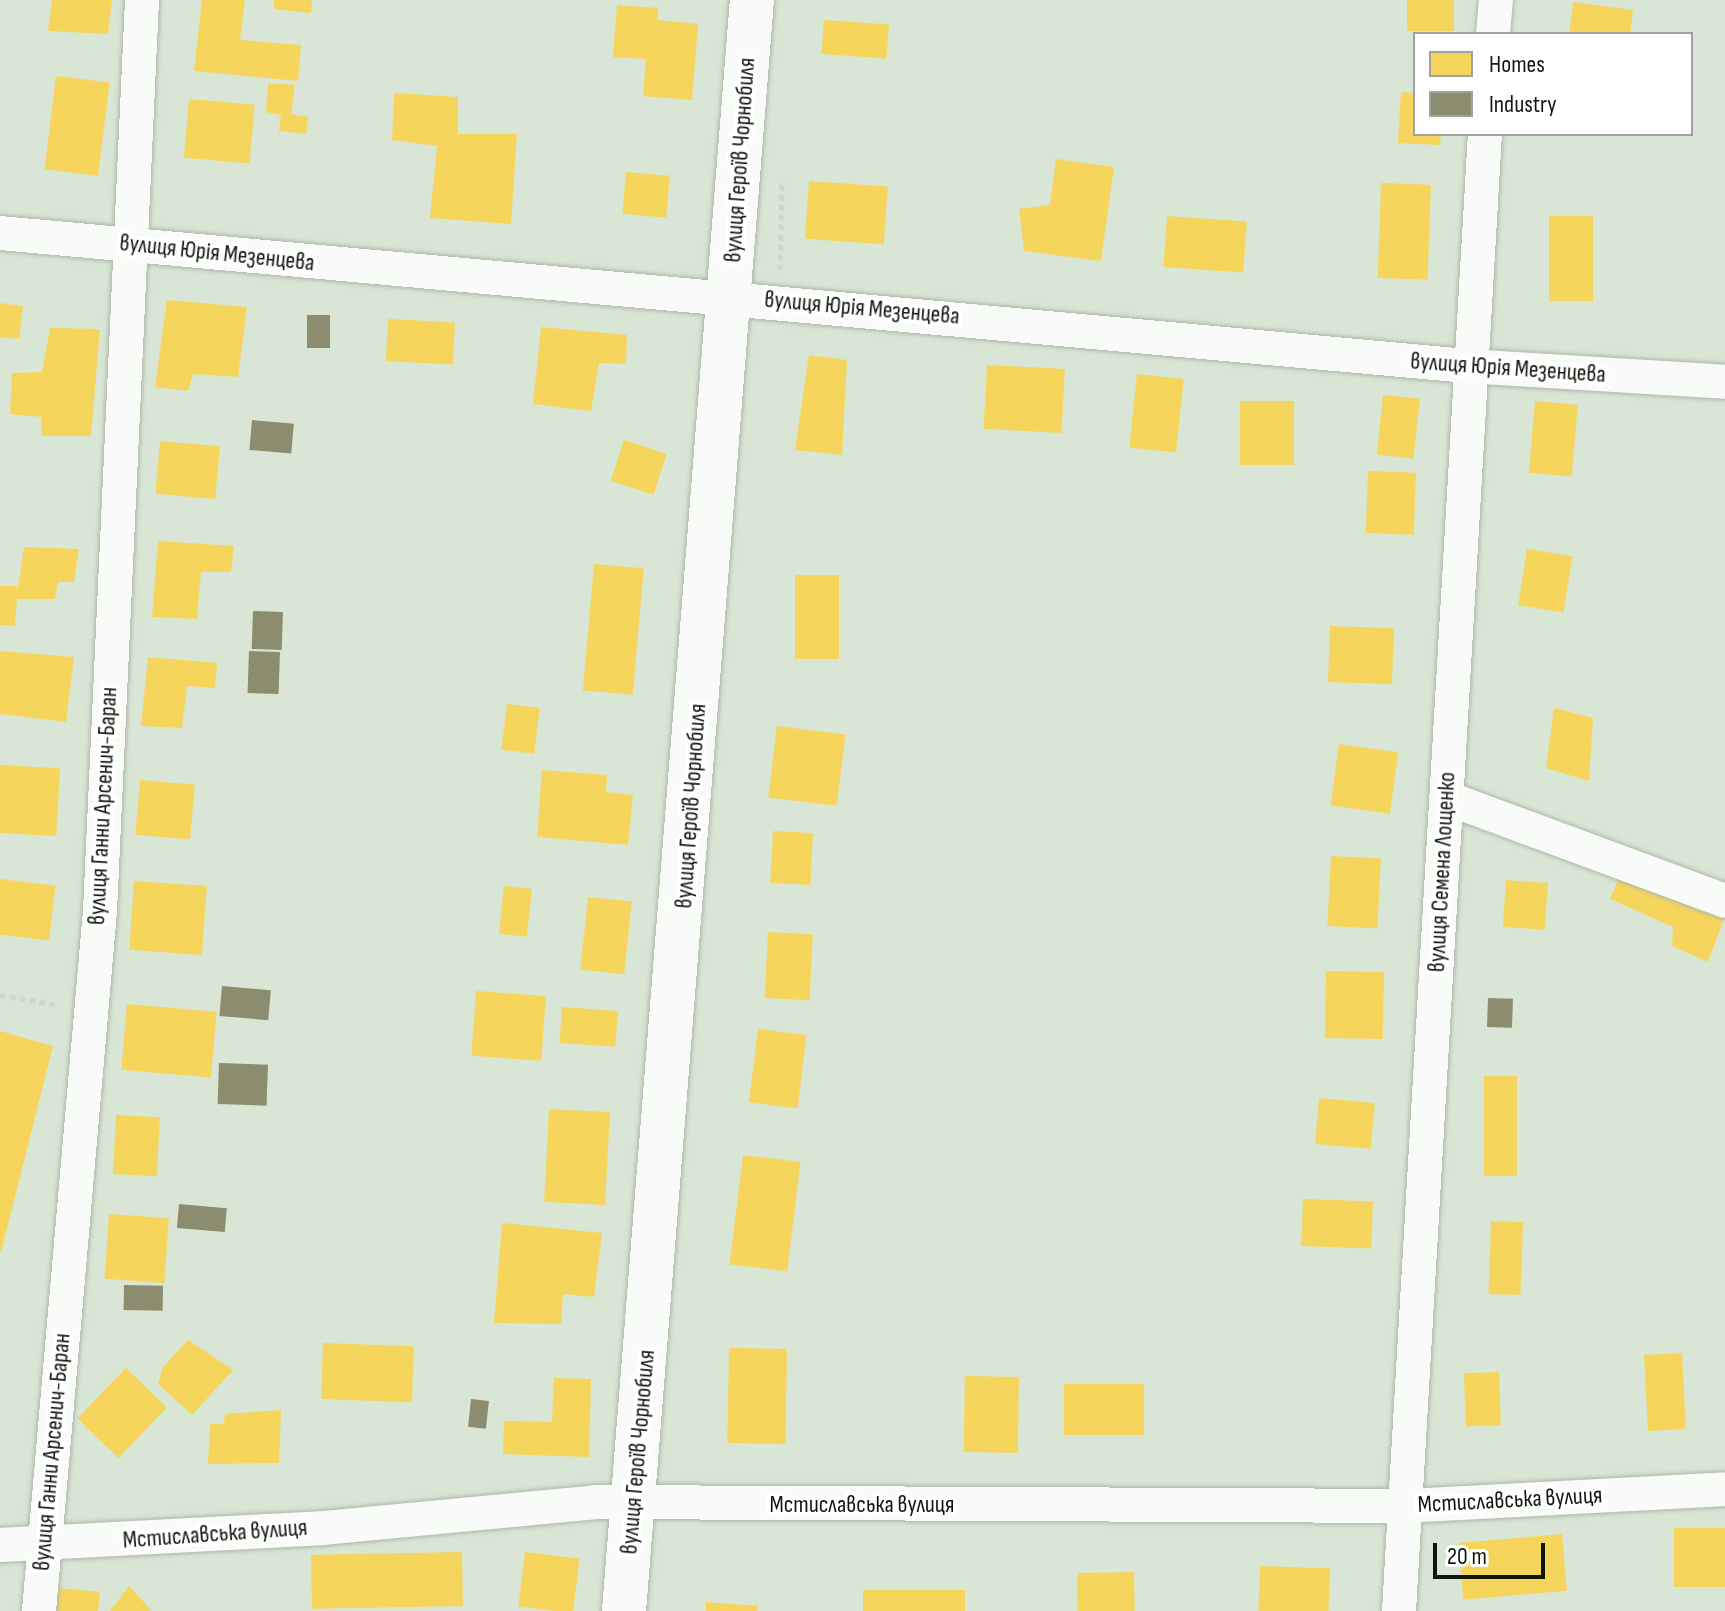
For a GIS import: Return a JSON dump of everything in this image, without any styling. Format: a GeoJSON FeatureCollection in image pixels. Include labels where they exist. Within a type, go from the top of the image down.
{"type":"FeatureCollection","features":[{"type":"Feature","properties":{"kind":"main road","name":"вулиця Героїв Чорнобиля"},"geometry":{"type":"LineString","coordinates":[[624,1611],[752,0]]}},
{"type":"Feature","properties":{"kind":"street","name":"вулиця Ганни Арсенич-Баран"},"geometry":{"type":"LineString","coordinates":[[39,1611],[91,1011],[142,0]]}},
{"type":"Feature","properties":{"kind":"street"},"geometry":{"type":"LineString","coordinates":[[1493,32],[1496,0]]}},
{"type":"Feature","properties":{"kind":"street","name":"вулиця Семена Лощенко"},"geometry":{"type":"LineString","coordinates":[[1399,1611],[1447,798],[1467,366],[1485,136]]}},
{"type":"Feature","properties":{"kind":"street","name":"вулиця Юрія Мезенцева"},"geometry":{"type":"LineString","coordinates":[[0,233],[1467,366],[1725,382]]}},
{"type":"Feature","properties":{"kind":"street"},"geometry":{"type":"LineString","coordinates":[[1447,798],[1725,901]]}},
{"type":"Feature","properties":{"kind":"street","name":"Мстиславська вулиця"},"geometry":{"type":"LineString","coordinates":[[0,1545],[44,1545],[634,1502],[1405,1506],[1725,1489]]}},
{"type":"Feature","properties":{"kind":"path"},"geometry":{"type":"LineString","coordinates":[[0,995],[91,1011]]}},
{"type":"Feature","properties":{"kind":"building: Homes"},"geometry":{"type":"Polygon","coordinates":[[[52,0],[112,0],[108,34],[48,31],[52,0]]]}},
{"type":"Feature","properties":{"kind":"building: Homes"},"geometry":{"type":"Polygon","coordinates":[[[202,0],[245,0],[240,40],[301,45],[298,81],[194,71],[202,0]]]}},
{"type":"Feature","properties":{"kind":"building: Homes"},"geometry":{"type":"Polygon","coordinates":[[[274,0],[312,0],[311,13],[274,9],[274,0]]]}},
{"type":"Feature","properties":{"kind":"building: Homes"},"geometry":{"type":"Polygon","coordinates":[[[1407,0],[1454,0],[1454,31],[1407,31],[1407,0]]]}},
{"type":"Feature","properties":{"kind":"building: Homes"},"geometry":{"type":"Polygon","coordinates":[[[1573,2],[1633,10],[1630,32],[1569,32],[1573,2]]]}},
{"type":"Feature","properties":{"kind":"building: Homes"},"geometry":{"type":"Polygon","coordinates":[[[617,5],[658,8],[657,20],[698,24],[692,100],[643,96],[646,59],[613,57],[617,5]]]}},
{"type":"Feature","properties":{"kind":"building: Homes"},"geometry":{"type":"Polygon","coordinates":[[[824,20],[889,25],[886,58],[822,54],[824,20]]]}},
{"type":"Feature","properties":{"kind":"building: Homes"},"geometry":{"type":"Polygon","coordinates":[[[56,76],[110,83],[98,176],[45,169],[56,76]]]}},
{"type":"Feature","properties":{"kind":"building: Homes"},"geometry":{"type":"Polygon","coordinates":[[[268,83],[295,85],[291,114],[308,117],[306,134],[279,131],[281,115],[266,112],[268,83]]]}},
{"type":"Feature","properties":{"kind":"building: Homes"},"geometry":{"type":"Polygon","coordinates":[[[1401,92],[1413,93],[1413,136],[1441,136],[1440,145],[1398,143],[1401,92]]]}},
{"type":"Feature","properties":{"kind":"building: Homes"},"geometry":{"type":"Polygon","coordinates":[[[394,93],[458,97],[458,134],[517,134],[511,224],[430,218],[437,146],[392,140],[394,93]]]}},
{"type":"Feature","properties":{"kind":"building: Homes"},"geometry":{"type":"Polygon","coordinates":[[[189,99],[255,105],[250,164],[184,158],[189,99]]]}},
{"type":"Feature","properties":{"kind":"building: Homes"},"geometry":{"type":"Polygon","coordinates":[[[1056,159],[1114,167],[1101,261],[1024,251],[1019,209],[1050,205],[1056,159]]]}},
{"type":"Feature","properties":{"kind":"building: Homes"},"geometry":{"type":"Polygon","coordinates":[[[626,172],[670,176],[666,218],[622,214],[626,172]]]}},
{"type":"Feature","properties":{"kind":"building: Homes"},"geometry":{"type":"Polygon","coordinates":[[[809,181],[888,187],[884,244],[805,239],[809,181]]]}},
{"type":"Feature","properties":{"kind":"building: Homes"},"geometry":{"type":"Polygon","coordinates":[[[1381,183],[1431,185],[1428,280],[1378,278],[1381,183]]]}},
{"type":"Feature","properties":{"kind":"building: Homes"},"geometry":{"type":"Polygon","coordinates":[[[1167,216],[1247,222],[1243,272],[1163,267],[1167,216]]]}},
{"type":"Feature","properties":{"kind":"building: Homes"},"geometry":{"type":"Polygon","coordinates":[[[1549,216],[1593,216],[1593,301],[1549,301],[1549,216]]]}},
{"type":"Feature","properties":{"kind":"building: Homes"},"geometry":{"type":"Polygon","coordinates":[[[167,300],[247,307],[238,377],[193,374],[188,391],[155,387],[167,300]]]}},
{"type":"Feature","properties":{"kind":"building: Homes"},"geometry":{"type":"Polygon","coordinates":[[[0,303],[23,306],[19,339],[0,337],[0,303]]]}},
{"type":"Feature","properties":{"kind":"building: Homes"},"geometry":{"type":"Polygon","coordinates":[[[388,319],[455,323],[453,364],[386,361],[388,319]]]}},
{"type":"Feature","properties":{"kind":"building: Homes"},"geometry":{"type":"Polygon","coordinates":[[[541,327],[627,335],[626,364],[599,363],[591,411],[533,404],[541,327]]]}},
{"type":"Feature","properties":{"kind":"building: Homes"},"geometry":{"type":"Polygon","coordinates":[[[50,328],[100,329],[91,436],[41,436],[42,417],[10,414],[12,373],[42,372],[50,328]]]}},
{"type":"Feature","properties":{"kind":"building: Homes"},"geometry":{"type":"Polygon","coordinates":[[[809,355],[847,360],[842,455],[795,450],[809,355]]]}},
{"type":"Feature","properties":{"kind":"building: Homes"},"geometry":{"type":"Polygon","coordinates":[[[987,365],[1065,369],[1062,433],[984,429],[987,365]]]}},
{"type":"Feature","properties":{"kind":"building: Homes"},"geometry":{"type":"Polygon","coordinates":[[[1137,374],[1184,379],[1176,453],[1129,448],[1137,374]]]}},
{"type":"Feature","properties":{"kind":"building: Homes"},"geometry":{"type":"Polygon","coordinates":[[[1383,395],[1420,399],[1414,459],[1377,455],[1383,395]]]}},
{"type":"Feature","properties":{"kind":"building: Homes"},"geometry":{"type":"Polygon","coordinates":[[[1240,401],[1294,401],[1294,465],[1240,465],[1240,401]]]}},
{"type":"Feature","properties":{"kind":"building: Homes"},"geometry":{"type":"Polygon","coordinates":[[[1535,401],[1578,405],[1572,476],[1529,473],[1535,401]]]}},
{"type":"Feature","properties":{"kind":"building: Homes"},"geometry":{"type":"Polygon","coordinates":[[[624,440],[667,454],[654,495],[611,481],[624,440]]]}},
{"type":"Feature","properties":{"kind":"building: Homes"},"geometry":{"type":"Polygon","coordinates":[[[160,441],[220,446],[215,499],[155,494],[160,441]]]}},
{"type":"Feature","properties":{"kind":"building: Homes"},"geometry":{"type":"Polygon","coordinates":[[[1368,471],[1416,473],[1414,535],[1366,533],[1368,471]]]}},
{"type":"Feature","properties":{"kind":"building: Homes"},"geometry":{"type":"Polygon","coordinates":[[[158,541],[234,546],[231,572],[201,572],[197,619],[152,617],[158,541]]]}},
{"type":"Feature","properties":{"kind":"building: Homes"},"geometry":{"type":"Polygon","coordinates":[[[24,547],[79,549],[74,582],[58,582],[55,599],[17,599],[15,626],[0,625],[0,586],[17,586],[17,595],[24,547]]]}},
{"type":"Feature","properties":{"kind":"building: Homes"},"geometry":{"type":"Polygon","coordinates":[[[1527,549],[1572,556],[1564,612],[1518,605],[1527,549]]]}},
{"type":"Feature","properties":{"kind":"building: Homes"},"geometry":{"type":"Polygon","coordinates":[[[594,564],[644,568],[633,695],[583,691],[594,564]]]}},
{"type":"Feature","properties":{"kind":"building: Homes"},"geometry":{"type":"Polygon","coordinates":[[[795,575],[839,575],[839,659],[795,659],[795,575]]]}},
{"type":"Feature","properties":{"kind":"building: Homes"},"geometry":{"type":"Polygon","coordinates":[[[1330,626],[1394,628],[1392,684],[1328,682],[1330,626]]]}},
{"type":"Feature","properties":{"kind":"building: Homes"},"geometry":{"type":"Polygon","coordinates":[[[0,651],[74,657],[66,722],[0,714],[0,651]]]}},
{"type":"Feature","properties":{"kind":"building: Homes"},"geometry":{"type":"Polygon","coordinates":[[[148,657],[217,663],[215,688],[187,686],[182,728],[141,726],[148,657]]]}},
{"type":"Feature","properties":{"kind":"building: Homes"},"geometry":{"type":"Polygon","coordinates":[[[507,704],[540,708],[534,754],[501,750],[507,704]]]}},
{"type":"Feature","properties":{"kind":"building: Homes"},"geometry":{"type":"Polygon","coordinates":[[[1554,708],[1593,718],[1589,781],[1546,768],[1554,708]]]}},
{"type":"Feature","properties":{"kind":"building: Homes"},"geometry":{"type":"Polygon","coordinates":[[[777,726],[845,734],[837,806],[768,797],[777,726]]]}},
{"type":"Feature","properties":{"kind":"building: Homes"},"geometry":{"type":"Polygon","coordinates":[[[1339,744],[1398,752],[1390,814],[1330,805],[1339,744]]]}},
{"type":"Feature","properties":{"kind":"building: Homes"},"geometry":{"type":"Polygon","coordinates":[[[0,765],[60,768],[56,836],[0,833],[0,765]]]}},
{"type":"Feature","properties":{"kind":"building: Homes"},"geometry":{"type":"Polygon","coordinates":[[[542,770],[607,775],[606,792],[633,795],[628,845],[537,837],[542,770]]]}},
{"type":"Feature","properties":{"kind":"building: Homes"},"geometry":{"type":"Polygon","coordinates":[[[140,780],[195,785],[190,840],[135,835],[140,780]]]}},
{"type":"Feature","properties":{"kind":"building: Homes"},"geometry":{"type":"Polygon","coordinates":[[[773,831],[813,833],[810,885],[770,883],[773,831]]]}},
{"type":"Feature","properties":{"kind":"building: Homes"},"geometry":{"type":"Polygon","coordinates":[[[1331,856],[1381,859],[1377,929],[1327,926],[1331,856]]]}},
{"type":"Feature","properties":{"kind":"building: Homes"},"geometry":{"type":"Polygon","coordinates":[[[1622,871],[1725,916],[1708,962],[1672,946],[1673,927],[1610,899],[1622,871]]]}},
{"type":"Feature","properties":{"kind":"building: Homes"},"geometry":{"type":"Polygon","coordinates":[[[0,879],[56,886],[49,940],[0,934],[0,879]]]}},
{"type":"Feature","properties":{"kind":"building: Homes"},"geometry":{"type":"Polygon","coordinates":[[[1506,880],[1548,883],[1545,930],[1503,927],[1506,880]]]}},
{"type":"Feature","properties":{"kind":"building: Homes"},"geometry":{"type":"Polygon","coordinates":[[[134,881],[207,886],[202,955],[129,950],[134,881]]]}},
{"type":"Feature","properties":{"kind":"building: Homes"},"geometry":{"type":"Polygon","coordinates":[[[504,886],[532,889],[527,937],[499,934],[504,886]]]}},
{"type":"Feature","properties":{"kind":"building: Homes"},"geometry":{"type":"Polygon","coordinates":[[[588,897],[632,902],[624,974],[580,970],[588,897]]]}},
{"type":"Feature","properties":{"kind":"building: Homes"},"geometry":{"type":"Polygon","coordinates":[[[768,932],[813,934],[809,1000],[765,998],[768,932]]]}},
{"type":"Feature","properties":{"kind":"building: Homes"},"geometry":{"type":"Polygon","coordinates":[[[1326,971],[1384,972],[1383,1039],[1325,1038],[1326,971]]]}},
{"type":"Feature","properties":{"kind":"building: Homes"},"geometry":{"type":"Polygon","coordinates":[[[476,991],[546,996],[541,1061],[471,1056],[476,991]]]}},
{"type":"Feature","properties":{"kind":"building: Homes"},"geometry":{"type":"Polygon","coordinates":[[[127,1004],[217,1012],[211,1078],[121,1070],[127,1004]]]}},
{"type":"Feature","properties":{"kind":"building: Homes"},"geometry":{"type":"Polygon","coordinates":[[[562,1007],[618,1011],[615,1047],[559,1043],[562,1007]]]}},
{"type":"Feature","properties":{"kind":"building: Homes"},"geometry":{"type":"Polygon","coordinates":[[[758,1029],[807,1035],[798,1108],[749,1102],[758,1029]]]}},
{"type":"Feature","properties":{"kind":"building: Homes"},"geometry":{"type":"Polygon","coordinates":[[[0,1031],[53,1046],[1,1252],[0,1252],[0,1031]]]}},
{"type":"Feature","properties":{"kind":"building: Homes"},"geometry":{"type":"Polygon","coordinates":[[[1484,1076],[1517,1076],[1517,1176],[1484,1176],[1484,1076]]]}},
{"type":"Feature","properties":{"kind":"building: Homes"},"geometry":{"type":"Polygon","coordinates":[[[1319,1098],[1375,1103],[1371,1149],[1315,1144],[1319,1098]]]}},
{"type":"Feature","properties":{"kind":"building: Homes"},"geometry":{"type":"Polygon","coordinates":[[[549,1109],[610,1112],[605,1205],[544,1202],[549,1109]]]}},
{"type":"Feature","properties":{"kind":"building: Homes"},"geometry":{"type":"Polygon","coordinates":[[[116,1115],[160,1117],[157,1176],[113,1174],[116,1115]]]}},
{"type":"Feature","properties":{"kind":"building: Homes"},"geometry":{"type":"Polygon","coordinates":[[[743,1155],[801,1162],[787,1271],[730,1264],[743,1155]]]}},
{"type":"Feature","properties":{"kind":"building: Homes"},"geometry":{"type":"Polygon","coordinates":[[[1303,1199],[1373,1201],[1371,1248],[1301,1246],[1303,1199]]]}},
{"type":"Feature","properties":{"kind":"building: Homes"},"geometry":{"type":"Polygon","coordinates":[[[109,1214],[169,1218],[164,1283],[104,1279],[109,1214]]]}},
{"type":"Feature","properties":{"kind":"building: Homes"},"geometry":{"type":"Polygon","coordinates":[[[1491,1221],[1523,1222],[1520,1295],[1488,1294],[1491,1221]]]}},
{"type":"Feature","properties":{"kind":"building: Homes"},"geometry":{"type":"Polygon","coordinates":[[[502,1223],[602,1233],[594,1297],[563,1294],[561,1324],[494,1323],[502,1223]]]}},
{"type":"Feature","properties":{"kind":"building: Homes"},"geometry":{"type":"Polygon","coordinates":[[[188,1340],[233,1370],[192,1415],[158,1384],[163,1367],[188,1340]]]}},
{"type":"Feature","properties":{"kind":"building: Homes"},"geometry":{"type":"Polygon","coordinates":[[[323,1343],[414,1346],[412,1402],[321,1399],[323,1343]]]}},
{"type":"Feature","properties":{"kind":"building: Homes"},"geometry":{"type":"Polygon","coordinates":[[[729,1348],[787,1349],[785,1444],[727,1443],[729,1348]]]}},
{"type":"Feature","properties":{"kind":"building: Homes"},"geometry":{"type":"Polygon","coordinates":[[[1682,1353],[1686,1429],[1648,1431],[1644,1355],[1682,1353]]]}},
{"type":"Feature","properties":{"kind":"building: Homes"},"geometry":{"type":"Polygon","coordinates":[[[126,1368],[167,1408],[118,1458],[77,1418],[126,1368]]]}},
{"type":"Feature","properties":{"kind":"building: Homes"},"geometry":{"type":"Polygon","coordinates":[[[1499,1372],[1501,1425],[1466,1426],[1464,1373],[1499,1372]]]}},
{"type":"Feature","properties":{"kind":"building: Homes"},"geometry":{"type":"Polygon","coordinates":[[[965,1376],[1019,1377],[1018,1453],[964,1452],[965,1376]]]}},
{"type":"Feature","properties":{"kind":"building: Homes"},"geometry":{"type":"Polygon","coordinates":[[[554,1378],[591,1379],[589,1457],[503,1454],[504,1421],[552,1422],[554,1378]]]}},
{"type":"Feature","properties":{"kind":"building: Homes"},"geometry":{"type":"Polygon","coordinates":[[[1064,1384],[1144,1384],[1144,1435],[1064,1435],[1064,1384]]]}},
{"type":"Feature","properties":{"kind":"building: Homes"},"geometry":{"type":"Polygon","coordinates":[[[281,1410],[279,1463],[208,1464],[210,1424],[224,1424],[225,1414],[281,1410]]]}},
{"type":"Feature","properties":{"kind":"building: Homes"},"geometry":{"type":"Polygon","coordinates":[[[1674,1528],[1725,1528],[1725,1587],[1674,1587],[1674,1528]]]}},
{"type":"Feature","properties":{"kind":"building: Homes"},"geometry":{"type":"Polygon","coordinates":[[[1562,1534],[1567,1591],[1463,1600],[1458,1543],[1562,1534]]]}},
{"type":"Feature","properties":{"kind":"building: Homes"},"geometry":{"type":"Polygon","coordinates":[[[462,1552],[463,1606],[312,1609],[311,1555],[462,1552]]]}},
{"type":"Feature","properties":{"kind":"building: Homes"},"geometry":{"type":"Polygon","coordinates":[[[525,1552],[580,1559],[573,1611],[518,1607],[525,1552]]]}},
{"type":"Feature","properties":{"kind":"building: Homes"},"geometry":{"type":"Polygon","coordinates":[[[1260,1566],[1330,1568],[1328,1611],[1258,1611],[1260,1566]]]}},
{"type":"Feature","properties":{"kind":"building: Homes"},"geometry":{"type":"Polygon","coordinates":[[[1134,1572],[1135,1611],[1078,1611],[1077,1573],[1134,1572]]]}},
{"type":"Feature","properties":{"kind":"building: Homes"},"geometry":{"type":"Polygon","coordinates":[[[129,1586],[152,1611],[110,1611],[129,1586]]]}},
{"type":"Feature","properties":{"kind":"building: Homes"},"geometry":{"type":"Polygon","coordinates":[[[59,1588],[100,1592],[98,1611],[57,1611],[59,1588]]]}},
{"type":"Feature","properties":{"kind":"building: Homes"},"geometry":{"type":"Polygon","coordinates":[[[863,1590],[965,1590],[965,1611],[863,1611],[863,1590]]]}},
{"type":"Feature","properties":{"kind":"building: Homes"},"geometry":{"type":"Polygon","coordinates":[[[706,1602],[758,1606],[757,1611],[706,1611],[706,1602]]]}},
{"type":"Feature","properties":{"kind":"building: Industry"},"geometry":{"type":"Polygon","coordinates":[[[307,315],[330,315],[330,348],[307,348],[307,315]]]}},
{"type":"Feature","properties":{"kind":"building: Industry"},"geometry":{"type":"Polygon","coordinates":[[[252,420],[294,424],[291,454],[249,450],[252,420]]]}},
{"type":"Feature","properties":{"kind":"building: Industry"},"geometry":{"type":"Polygon","coordinates":[[[253,611],[283,612],[282,650],[252,649],[253,611]]]}},
{"type":"Feature","properties":{"kind":"building: Industry"},"geometry":{"type":"Polygon","coordinates":[[[249,651],[280,652],[279,694],[248,693],[249,651]]]}},
{"type":"Feature","properties":{"kind":"building: Industry"},"geometry":{"type":"Polygon","coordinates":[[[222,986],[271,990],[268,1020],[219,1016],[222,986]]]}},
{"type":"Feature","properties":{"kind":"building: Industry"},"geometry":{"type":"Polygon","coordinates":[[[1488,998],[1513,999],[1512,1028],[1487,1027],[1488,998]]]}},
{"type":"Feature","properties":{"kind":"building: Industry"},"geometry":{"type":"Polygon","coordinates":[[[219,1063],[268,1065],[267,1106],[218,1104],[219,1063]]]}},
{"type":"Feature","properties":{"kind":"building: Industry"},"geometry":{"type":"Polygon","coordinates":[[[179,1204],[227,1208],[225,1232],[177,1228],[179,1204]]]}},
{"type":"Feature","properties":{"kind":"building: Industry"},"geometry":{"type":"Polygon","coordinates":[[[124,1285],[163,1286],[163,1311],[124,1310],[124,1285]]]}},
{"type":"Feature","properties":{"kind":"building: Industry"},"geometry":{"type":"Polygon","coordinates":[[[471,1399],[489,1401],[486,1429],[468,1427],[471,1399]]]}}]}
